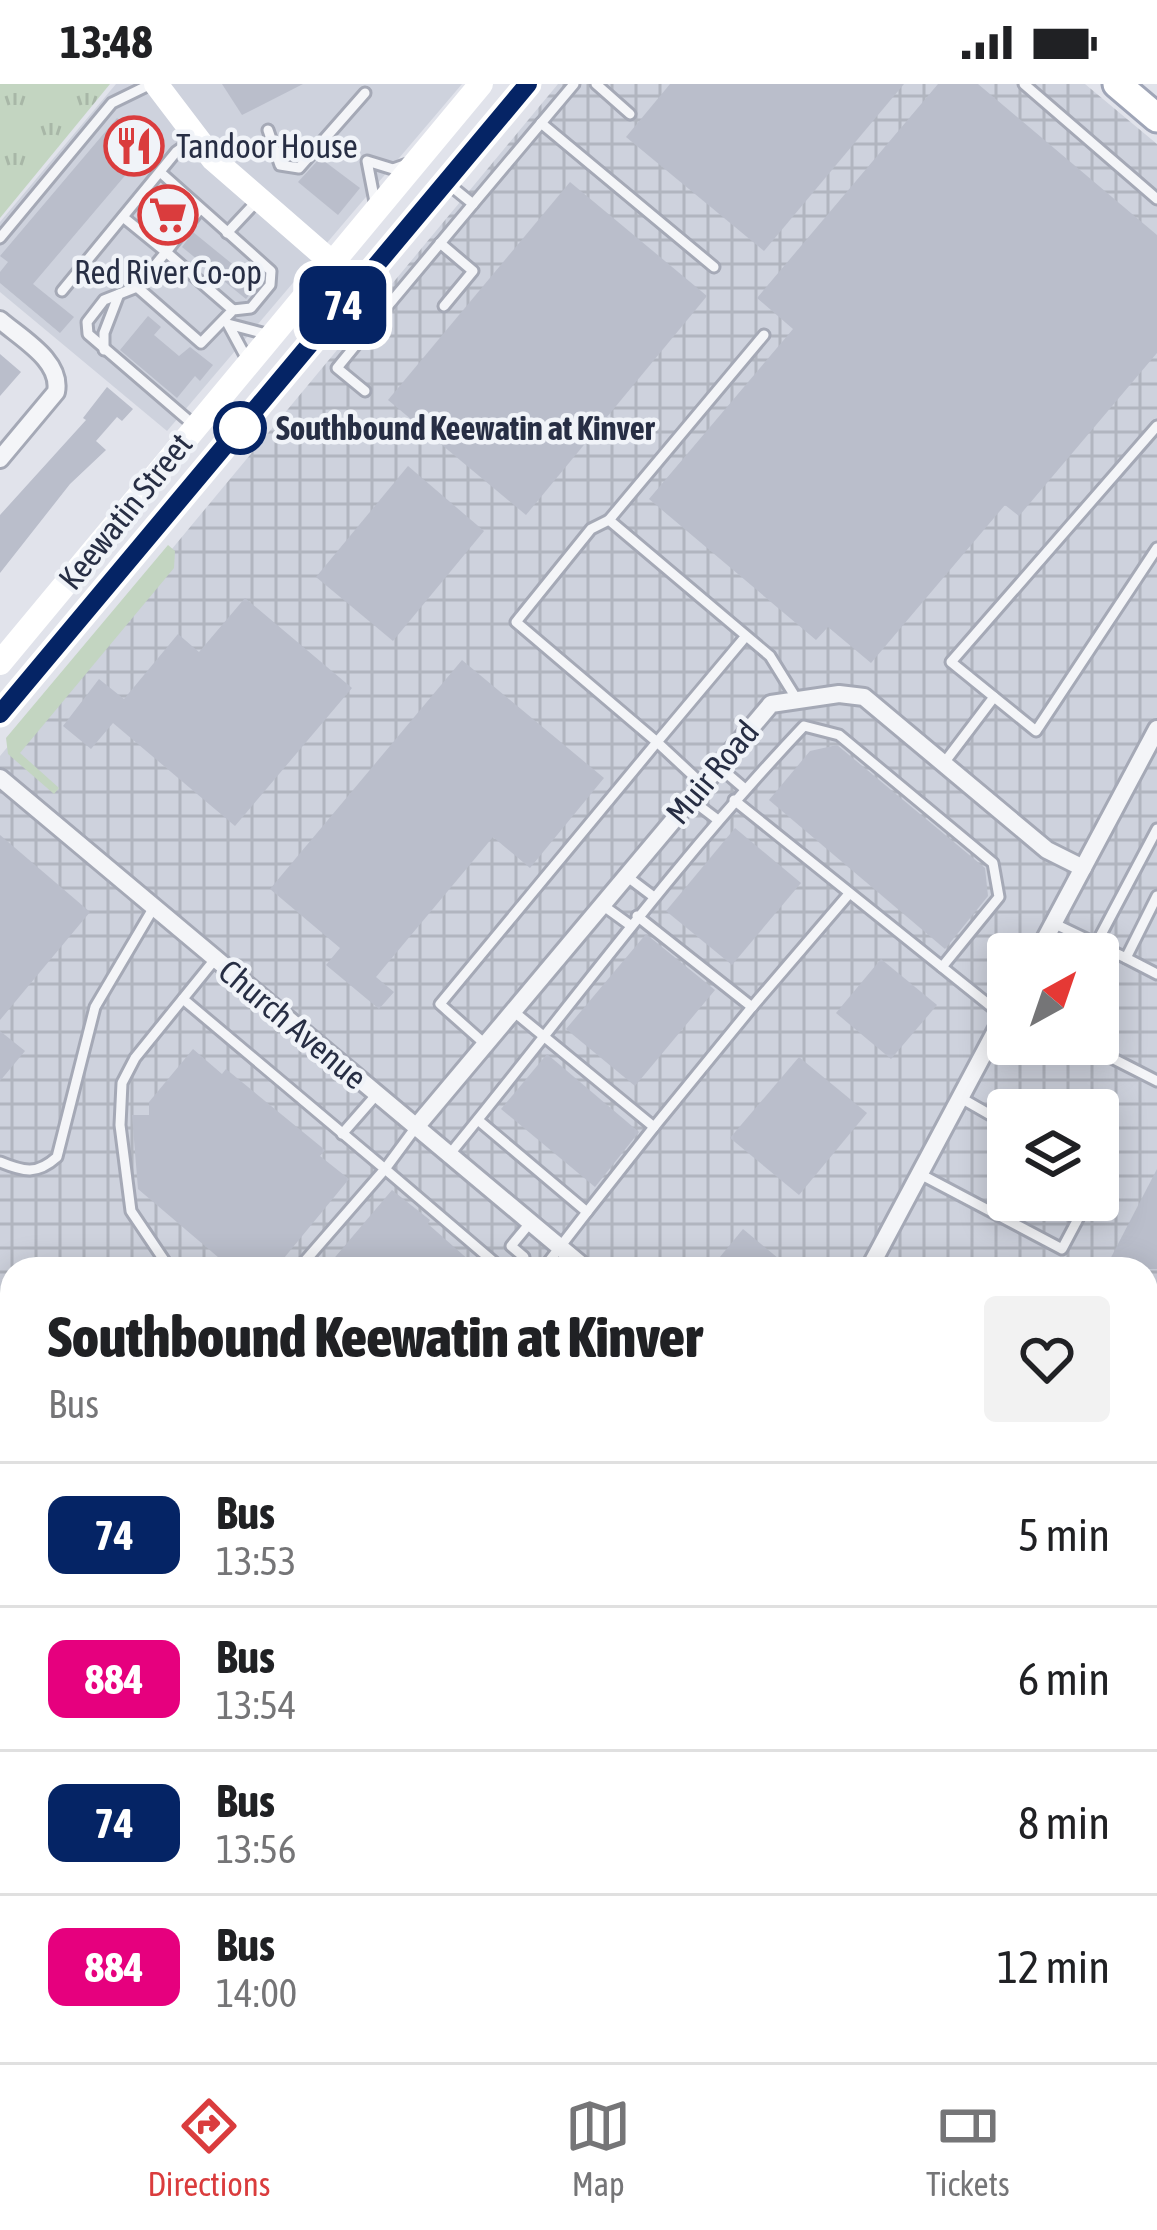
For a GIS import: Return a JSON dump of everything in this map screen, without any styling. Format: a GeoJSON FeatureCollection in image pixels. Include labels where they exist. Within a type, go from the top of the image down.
{"type":"FeatureCollection","features":[{"type":"Feature","properties":{"kind":"main road"},"geometry":{"type":"LineString","coordinates":[[154,84],[196,138],[257,200],[359,286]]}},
{"type":"Feature","properties":{"kind":"main road","name":"Keewatin Street"},"geometry":{"type":"LineString","coordinates":[[0,663],[481,84]]}},
{"type":"Feature","properties":{"kind":"main road","name":"Keewatin Street"},"geometry":{"type":"LineString","coordinates":[[0,714],[528,84]]}},
{"type":"Feature","properties":{"kind":"main road"},"geometry":{"type":"LineString","coordinates":[[1117,84],[1153,107]]}},
{"type":"Feature","properties":{"kind":"street"},"geometry":{"type":"LineString","coordinates":[[0,320],[51,364],[59,379],[56,392],[0,459]]}},
{"type":"Feature","properties":{"kind":"street","name":"Muir Road"},"geometry":{"type":"LineString","coordinates":[[416,1127],[771,704],[838,694],[864,697],[1047,850],[1083,868]]}},
{"type":"Feature","properties":{"kind":"street"},"geometry":{"type":"LineString","coordinates":[[1048,933],[1157,729]]}},
{"type":"Feature","properties":{"kind":"street","name":"Church Avenue"},"geometry":{"type":"LineString","coordinates":[[3,787],[572,1257]]}},
{"type":"Feature","properties":{"kind":"street"},"geometry":{"type":"LineString","coordinates":[[875,1257],[987,1048]]}},
{"type":"Feature","properties":{"kind":"lane"},"geometry":{"type":"LineString","coordinates":[[0,238],[112,103],[154,84]]}},
{"type":"Feature","properties":{"kind":"lane"},"geometry":{"type":"LineString","coordinates":[[365,391],[338,368],[574,84]]}},
{"type":"Feature","properties":{"kind":"lane"},"geometry":{"type":"LineString","coordinates":[[596,84],[630,114]]}},
{"type":"Feature","properties":{"kind":"lane"},"geometry":{"type":"LineString","coordinates":[[1024,84],[1157,199]]}},
{"type":"Feature","properties":{"kind":"lane"},"geometry":{"type":"LineString","coordinates":[[268,130],[280,165],[299,168],[365,93]]}},
{"type":"Feature","properties":{"kind":"lane"},"geometry":{"type":"LineString","coordinates":[[542,123],[715,267]]}},
{"type":"Feature","properties":{"kind":"lane"},"geometry":{"type":"LineString","coordinates":[[62,291],[176,152],[196,138]]}},
{"type":"Feature","properties":{"kind":"lane"},"geometry":{"type":"LineString","coordinates":[[376,208],[367,161],[393,169],[416,160]]}},
{"type":"Feature","properties":{"kind":"lane"},"geometry":{"type":"LineString","coordinates":[[123,217],[233,310],[251,308],[270,285],[271,271],[160,172]]}},
{"type":"Feature","properties":{"kind":"lane"},"geometry":{"type":"LineString","coordinates":[[446,182],[473,204]]}},
{"type":"Feature","properties":{"kind":"lane"},"geometry":{"type":"LineString","coordinates":[[227,233],[257,200]]}},
{"type":"Feature","properties":{"kind":"lane"},"geometry":{"type":"LineString","coordinates":[[195,426],[104,350],[88,334],[87,322],[104,300],[136,287],[200,209]]}},
{"type":"Feature","properties":{"kind":"lane"},"geometry":{"type":"LineString","coordinates":[[440,243],[473,271],[444,306]]}},
{"type":"Feature","properties":{"kind":"lane"},"geometry":{"type":"LineString","coordinates":[[270,285],[294,305]]}},
{"type":"Feature","properties":{"kind":"lane"},"geometry":{"type":"LineString","coordinates":[[359,286],[386,308]]}},
{"type":"Feature","properties":{"kind":"lane"},"geometry":{"type":"LineString","coordinates":[[136,287],[201,343],[226,323],[233,310]]}},
{"type":"Feature","properties":{"kind":"lane"},"geometry":{"type":"LineString","coordinates":[[104,350],[104,333],[119,294]]}},
{"type":"Feature","properties":{"kind":"lane"},"geometry":{"type":"LineString","coordinates":[[226,323],[270,335]]}},
{"type":"Feature","properties":{"kind":"lane"},"geometry":{"type":"LineString","coordinates":[[226,323],[248,362]]}},
{"type":"Feature","properties":{"kind":"lane"},"geometry":{"type":"LineString","coordinates":[[701,783],[516,622],[591,529],[609,520],[764,335]]}},
{"type":"Feature","properties":{"kind":"lane"},"geometry":{"type":"LineString","coordinates":[[1157,426],[951,662],[1036,731],[1157,548]]}},
{"type":"Feature","properties":{"kind":"lane"},"geometry":{"type":"LineString","coordinates":[[609,520],[770,656],[796,698]]}},
{"type":"Feature","properties":{"kind":"lane"},"geometry":{"type":"LineString","coordinates":[[485,1044],[440,1004],[746,636]]}},
{"type":"Feature","properties":{"kind":"lane"},"geometry":{"type":"LineString","coordinates":[[944,763],[994,697]]}},
{"type":"Feature","properties":{"kind":"lane"},"geometry":{"type":"LineString","coordinates":[[449,1155],[633,921],[734,800],[804,727],[839,735],[993,862],[999,896],[942,967]]}},
{"type":"Feature","properties":{"kind":"lane"},"geometry":{"type":"LineString","coordinates":[[717,765],[745,789]]}},
{"type":"Feature","properties":{"kind":"lane"},"geometry":{"type":"LineString","coordinates":[[689,798],[718,820]]}},
{"type":"Feature","properties":{"kind":"lane"},"geometry":{"type":"LineString","coordinates":[[734,800],[848,895],[987,999]]}},
{"type":"Feature","properties":{"kind":"lane"},"geometry":{"type":"LineString","coordinates":[[1103,933],[1152,852],[1157,829]]}},
{"type":"Feature","properties":{"kind":"lane"},"geometry":{"type":"LineString","coordinates":[[625,875],[654,897]]}},
{"type":"Feature","properties":{"kind":"lane"},"geometry":{"type":"LineString","coordinates":[[550,1257],[848,895]]}},
{"type":"Feature","properties":{"kind":"lane"},"geometry":{"type":"LineString","coordinates":[[1126,958],[1157,896]]}},
{"type":"Feature","properties":{"kind":"lane"},"geometry":{"type":"LineString","coordinates":[[602,904],[752,1007]]}},
{"type":"Feature","properties":{"kind":"lane"},"geometry":{"type":"LineString","coordinates":[[0,1162],[24,1172],[44,1170],[58,1157],[95,1007],[154,907]]}},
{"type":"Feature","properties":{"kind":"lane"},"geometry":{"type":"LineString","coordinates":[[1053,923],[1073,933]]}},
{"type":"Feature","properties":{"kind":"lane"},"geometry":{"type":"LineString","coordinates":[[1119,955],[1157,974]]}},
{"type":"Feature","properties":{"kind":"lane"},"geometry":{"type":"LineString","coordinates":[[162,1257],[131,1211],[119,1125],[122,1083],[215,958]]}},
{"type":"Feature","properties":{"kind":"lane"},"geometry":{"type":"LineString","coordinates":[[183,999],[488,1257]]}},
{"type":"Feature","properties":{"kind":"lane"},"geometry":{"type":"LineString","coordinates":[[513,1011],[654,1127]]}},
{"type":"Feature","properties":{"kind":"lane"},"geometry":{"type":"LineString","coordinates":[[1119,1062],[1157,1081]]}},
{"type":"Feature","properties":{"kind":"lane"},"geometry":{"type":"LineString","coordinates":[[343,1134],[377,1094]]}},
{"type":"Feature","properties":{"kind":"lane"},"geometry":{"type":"LineString","coordinates":[[960,1098],[987,1113]]}},
{"type":"Feature","properties":{"kind":"lane"},"geometry":{"type":"LineString","coordinates":[[478,1120],[586,1212]]}},
{"type":"Feature","properties":{"kind":"lane"},"geometry":{"type":"LineString","coordinates":[[308,1257],[416,1127]]}},
{"type":"Feature","properties":{"kind":"lane"},"geometry":{"type":"LineString","coordinates":[[920,1174],[987,1209]]}},
{"type":"Feature","properties":{"kind":"lane"},"geometry":{"type":"LineString","coordinates":[[1009,1221],[1062,1249],[1077,1221]]}},
{"type":"Feature","properties":{"kind":"lane"},"geometry":{"type":"LineString","coordinates":[[524,1257],[512,1246],[530,1222]]}},
{"type":"Feature","properties":{"kind":"shaded area"},"geometry":{"type":"Polygon","coordinates":[[[116,84],[462,84],[167,431],[0,292],[0,222],[116,84]]]}},
{"type":"Feature","properties":{"kind":"shaded area"},"geometry":{"type":"Polygon","coordinates":[[[558,84],[1085,84],[1157,144],[1157,1257],[0,1257],[0,756],[558,84]]]}},
{"type":"Feature","properties":{"kind":"green space"},"geometry":{"type":"Polygon","coordinates":[[[0,84],[110,84],[0,218],[0,84]]]}},
{"type":"Feature","properties":{"kind":"green space"},"geometry":{"type":"Polygon","coordinates":[[[168,545],[175,551],[174,568],[20,753],[59,788],[54,794],[8,754],[6,738],[168,545]]]}},
{"type":"Feature","properties":{"kind":"building"},"geometry":{"type":"Polygon","coordinates":[[[222,84],[303,84],[242,115],[222,84]]]}},
{"type":"Feature","properties":{"kind":"building"},"geometry":{"type":"Polygon","coordinates":[[[670,84],[904,84],[764,251],[626,137],[670,84]]]}},
{"type":"Feature","properties":{"kind":"building"},"geometry":{"type":"Polygon","coordinates":[[[938,84],[978,84],[1157,235],[1157,353],[1019,516],[1005,505],[871,663],[828,627],[816,640],[649,499],[793,329],[757,298],[938,84]]]}},
{"type":"Feature","properties":{"kind":"building"},"geometry":{"type":"Polygon","coordinates":[[[117,118],[151,145],[33,284],[74,317],[60,333],[0,283],[0,272],[8,262],[0,256],[117,118]]]}},
{"type":"Feature","properties":{"kind":"building"},"geometry":{"type":"Polygon","coordinates":[[[320,158],[360,188],[338,215],[298,182],[320,158]]]}},
{"type":"Feature","properties":{"kind":"building"},"geometry":{"type":"Polygon","coordinates":[[[570,182],[707,296],[526,515],[388,400],[570,182]]]}},
{"type":"Feature","properties":{"kind":"building"},"geometry":{"type":"Polygon","coordinates":[[[170,196],[187,210],[166,238],[148,223],[170,196]]]}},
{"type":"Feature","properties":{"kind":"building"},"geometry":{"type":"Polygon","coordinates":[[[193,232],[258,285],[246,299],[182,247],[193,232]]]}},
{"type":"Feature","properties":{"kind":"building"},"geometry":{"type":"Polygon","coordinates":[[[148,316],[161,327],[154,335],[179,356],[190,347],[213,365],[200,381],[195,376],[177,398],[120,350],[148,316]]]}},
{"type":"Feature","properties":{"kind":"building"},"geometry":{"type":"Polygon","coordinates":[[[0,354],[21,372],[0,396],[0,354]]]}},
{"type":"Feature","properties":{"kind":"building"},"geometry":{"type":"Polygon","coordinates":[[[107,387],[133,409],[122,421],[117,417],[96,441],[106,450],[70,484],[0,573],[0,515],[86,420],[83,418],[107,387]]]}},
{"type":"Feature","properties":{"kind":"building"},"geometry":{"type":"Polygon","coordinates":[[[408,466],[484,531],[393,641],[316,577],[408,466]]]}},
{"type":"Feature","properties":{"kind":"building"},"geometry":{"type":"Polygon","coordinates":[[[245,598],[352,688],[235,826],[113,723],[91,749],[63,726],[99,679],[124,699],[178,634],[199,652],[245,598]]]}},
{"type":"Feature","properties":{"kind":"building"},"geometry":{"type":"Polygon","coordinates":[[[462,660],[604,778],[530,868],[493,837],[376,977],[394,992],[379,1009],[326,965],[340,948],[270,889],[462,660]]]}},
{"type":"Feature","properties":{"kind":"building"},"geometry":{"type":"Polygon","coordinates":[[[837,745],[985,868],[988,896],[945,949],[769,800],[810,751],[837,745]]]}},
{"type":"Feature","properties":{"kind":"building"},"geometry":{"type":"Polygon","coordinates":[[[735,828],[801,883],[732,965],[666,911],[735,828]]]}},
{"type":"Feature","properties":{"kind":"building"},"geometry":{"type":"Polygon","coordinates":[[[0,835],[90,912],[0,1020],[0,835]]]}},
{"type":"Feature","properties":{"kind":"building"},"geometry":{"type":"Polygon","coordinates":[[[646,934],[715,990],[635,1086],[566,1029],[646,934]]]}},
{"type":"Feature","properties":{"kind":"building"},"geometry":{"type":"Polygon","coordinates":[[[881,959],[937,1005],[891,1059],[836,1013],[881,959]]]}},
{"type":"Feature","properties":{"kind":"building"},"geometry":{"type":"Polygon","coordinates":[[[0,1031],[25,1051],[0,1081],[0,1031]]]}},
{"type":"Feature","properties":{"kind":"building"},"geometry":{"type":"Polygon","coordinates":[[[193,1049],[222,1074],[226,1069],[325,1150],[320,1156],[349,1179],[285,1257],[218,1257],[138,1189],[132,1115],[149,1115],[149,1102],[193,1049]]]}},
{"type":"Feature","properties":{"kind":"building"},"geometry":{"type":"Polygon","coordinates":[[[547,1054],[639,1132],[595,1187],[501,1109],[547,1054]]]}},
{"type":"Feature","properties":{"kind":"building"},"geometry":{"type":"Polygon","coordinates":[[[799,1057],[867,1113],[799,1195],[730,1138],[799,1057]]]}},
{"type":"Feature","properties":{"kind":"building"},"geometry":{"type":"Polygon","coordinates":[[[1157,1169],[1157,1257],[1111,1257],[1157,1169]]]}},
{"type":"Feature","properties":{"kind":"building"},"geometry":{"type":"Polygon","coordinates":[[[392,1190],[465,1257],[335,1257],[392,1190]]]}},
{"type":"Feature","properties":{"kind":"building"},"geometry":{"type":"Polygon","coordinates":[[[743,1229],[777,1257],[720,1257],[743,1229]]]}},
{"type":"Feature","properties":{"kind":"bus line","name":"74"},"geometry":{"type":"LineString","coordinates":[[0,714],[528,84]]}},
{"type":"Feature","properties":{"kind":"place","name":"Tandoor House"},"geometry":{"type":"Point","coordinates":[134,146]}},
{"type":"Feature","properties":{"kind":"place","name":"Red River Co-op"},"geometry":{"type":"Point","coordinates":[168,215]}},
{"type":"Feature","properties":{"kind":"place","name":"Southbound Keewatin at Kinver"},"geometry":{"type":"Point","coordinates":[240,428]}}]}
